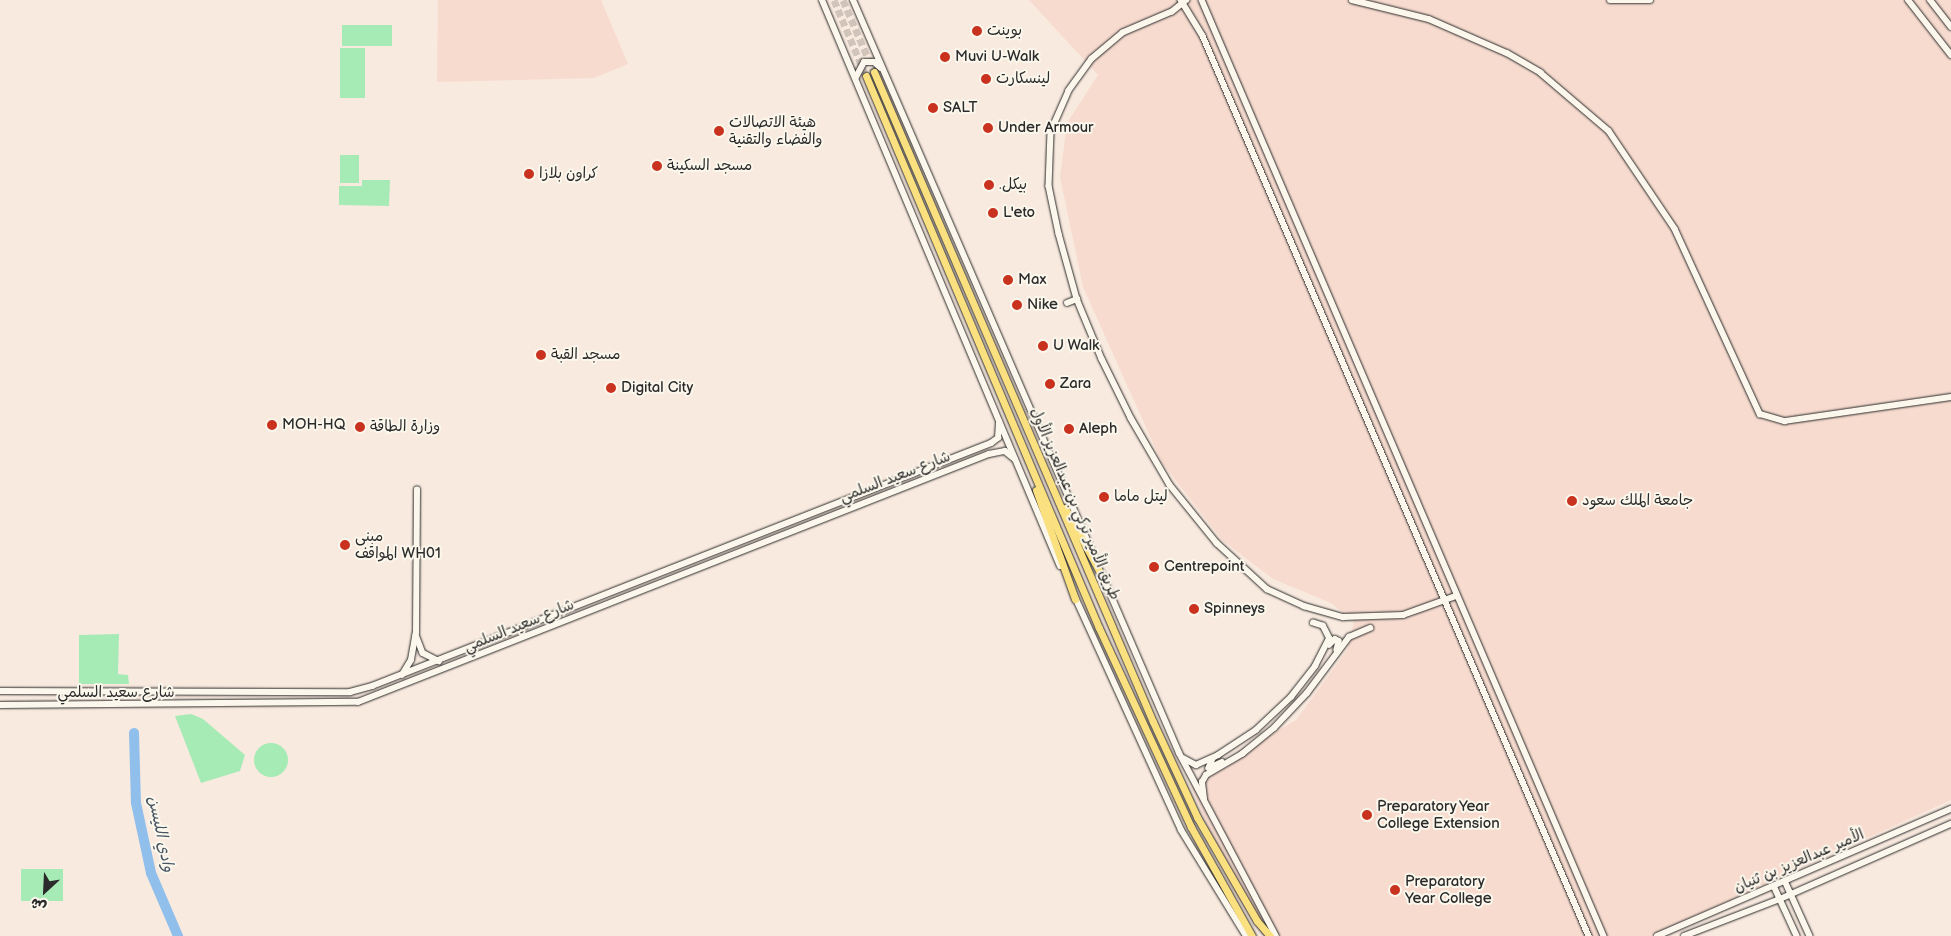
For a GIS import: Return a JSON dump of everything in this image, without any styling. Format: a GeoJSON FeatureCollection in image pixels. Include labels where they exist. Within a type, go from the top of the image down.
{"type":"FeatureCollection","features":[{"type":"Feature","properties":{"kind":"main road"},"geometry":{"type":"LineString","coordinates":[[822,0],[1075,599],[1181,830],[1246,936]]}},
{"type":"Feature","properties":{"kind":"main road"},"geometry":{"type":"LineString","coordinates":[[1610,0],[1650,0]]}},
{"type":"Feature","properties":{"kind":"main road"},"geometry":{"type":"LineString","coordinates":[[1908,0],[1951,55]]}},
{"type":"Feature","properties":{"kind":"main road"},"geometry":{"type":"LineString","coordinates":[[1930,0],[1951,27]]}},
{"type":"Feature","properties":{"kind":"main road"},"geometry":{"type":"LineString","coordinates":[[854,2],[1179,754],[1276,936]]}},
{"type":"Feature","properties":{"kind":"main road"},"geometry":{"type":"LineString","coordinates":[[858,84],[857,69],[864,62],[877,63],[886,75]]}},
{"type":"Feature","properties":{"kind":"main road","name":"طريق الأمير تركي بن عبدالعزيز الأول"},"geometry":{"type":"LineString","coordinates":[[874,72],[1036,451],[1197,817],[1257,921],[1270,936]]}},
{"type":"Feature","properties":{"kind":"main road","name":"طريق الأمير تركي بن عبدالعزيز الأول"},"geometry":{"type":"LineString","coordinates":[[866,76],[1020,442],[1151,744],[1191,827],[1252,936]]}},
{"type":"Feature","properties":{"kind":"main road"},"geometry":{"type":"LineString","coordinates":[[1020,442],[1075,599]]}},
{"type":"Feature","properties":{"kind":"main road"},"geometry":{"type":"LineString","coordinates":[[1036,451],[1103,578]]}},
{"type":"Feature","properties":{"kind":"street"},"geometry":{"type":"LineString","coordinates":[[1202,0],[1456,596],[1530,758],[1604,936]]}},
{"type":"Feature","properties":{"kind":"street"},"geometry":{"type":"LineString","coordinates":[[1352,0],[1429,19],[1507,53],[1541,73],[1608,131],[1675,229],[1760,414],[1777,421],[1792,421],[1951,397]]}},
{"type":"Feature","properties":{"kind":"street"},"geometry":{"type":"LineString","coordinates":[[1456,596],[1443,601],[1403,615],[1343,617],[1304,606],[1267,589],[1217,543],[1170,485],[1131,418],[1077,299],[1049,186],[1050,149],[1056,118],[1076,79],[1106,45],[1144,22],[1172,12],[1183,1],[1203,36],[1443,601],[1518,763],[1589,936]]}},
{"type":"Feature","properties":{"kind":"street"},"geometry":{"type":"LineString","coordinates":[[1284,227],[1297,222]]}},
{"type":"Feature","properties":{"kind":"street"},"geometry":{"type":"LineString","coordinates":[[1067,302],[1077,299]]}},
{"type":"Feature","properties":{"kind":"street","name":"شارع سعيد السلمي"},"geometry":{"type":"LineString","coordinates":[[0,692],[350,692],[439,661],[985,445],[998,438],[998,415]]}},
{"type":"Feature","properties":{"kind":"street"},"geometry":{"type":"LineString","coordinates":[[985,445],[995,447],[989,454]]}},
{"type":"Feature","properties":{"kind":"street","name":"شارع سعيد السلمي"},"geometry":{"type":"LineString","coordinates":[[0,705],[358,702],[989,454],[1006,451],[1019,463]]}},
{"type":"Feature","properties":{"kind":"street"},"geometry":{"type":"LineString","coordinates":[[402,675],[411,660],[416,633],[417,490]]}},
{"type":"Feature","properties":{"kind":"street"},"geometry":{"type":"LineString","coordinates":[[1313,623],[1323,626],[1329,638],[1315,666]]}},
{"type":"Feature","properties":{"kind":"street"},"geometry":{"type":"LineString","coordinates":[[1204,804],[1203,778],[1242,754],[1291,712],[1349,637],[1370,628]]}},
{"type":"Feature","properties":{"kind":"street"},"geometry":{"type":"LineString","coordinates":[[416,633],[423,653],[439,661]]}},
{"type":"Feature","properties":{"kind":"street"},"geometry":{"type":"LineString","coordinates":[[1242,754],[1209,768],[1208,763],[1268,719],[1292,697],[1335,639],[1339,644],[1330,663]]}},
{"type":"Feature","properties":{"kind":"street"},"geometry":{"type":"LineString","coordinates":[[1179,754],[1192,766],[1218,755]]}},
{"type":"Feature","properties":{"kind":"street"},"geometry":{"type":"LineString","coordinates":[[1518,763],[1530,758]]}},
{"type":"Feature","properties":{"kind":"street","name":"الأمير عبدالعزيز بن ثنيان"},"geometry":{"type":"LineString","coordinates":[[1656,936],[1951,809]]}},
{"type":"Feature","properties":{"kind":"street","name":"الأمير عبدالعزيز بن ثنيان"},"geometry":{"type":"LineString","coordinates":[[1684,936],[1780,899],[1951,824]]}},
{"type":"Feature","properties":{"kind":"street"},"geometry":{"type":"LineString","coordinates":[[1785,881],[1810,936]]}},
{"type":"Feature","properties":{"kind":"street"},"geometry":{"type":"LineString","coordinates":[[1774,886],[1797,936]]}},
{"type":"Feature","properties":{"kind":"street"},"geometry":{"type":"LineString","coordinates":[[1581,917],[1594,912]]}},
{"type":"Feature","properties":{"kind":"shaded area"},"geometry":{"type":"Polygon","coordinates":[[[438,0],[601,0],[628,64],[594,78],[437,82],[438,0]]]}},
{"type":"Feature","properties":{"kind":"shaded area","name":"جامعة الملك سعود"},"geometry":{"type":"Polygon","coordinates":[[[1029,0],[1951,0],[1951,800],[1651,936],[1263,936],[1229,884],[1190,782],[1296,720],[1347,650],[1354,622],[1331,603],[1273,579],[1222,540],[1162,463],[1083,287],[1060,177],[1067,123],[1098,75],[1029,0]]]}},
{"type":"Feature","properties":{"kind":"green space"},"geometry":{"type":"Polygon","coordinates":[[[342,25],[392,25],[392,46],[342,46],[342,25]]]}},
{"type":"Feature","properties":{"kind":"green space"},"geometry":{"type":"Polygon","coordinates":[[[340,48],[365,48],[365,98],[340,98],[340,48]]]}},
{"type":"Feature","properties":{"kind":"green space"},"geometry":{"type":"Polygon","coordinates":[[[340,155],[359,155],[359,183],[340,183],[340,155]]]}},
{"type":"Feature","properties":{"kind":"green space"},"geometry":{"type":"Polygon","coordinates":[[[362,180],[390,180],[389,206],[339,205],[339,186],[362,186],[362,180]]]}},
{"type":"Feature","properties":{"kind":"green space"},"geometry":{"type":"Polygon","coordinates":[[[119,634],[118,674],[128,675],[129,684],[79,684],[79,635],[119,634]]]}},
{"type":"Feature","properties":{"kind":"green space"},"geometry":{"type":"Polygon","coordinates":[[[191,714],[203,719],[245,755],[240,771],[201,783],[175,716],[191,714]]]}},
{"type":"Feature","properties":{"kind":"green space"},"geometry":{"type":"Polygon","coordinates":[[[271,743],[283,748],[288,760],[283,772],[271,777],[259,772],[254,760],[259,748],[271,743]]]}},
{"type":"Feature","properties":{"kind":"green space"},"geometry":{"type":"Polygon","coordinates":[[[21,869],[63,869],[63,901],[21,901],[21,869]]]}},
{"type":"Feature","properties":{"kind":"waterway","name":"وادي الليسن"},"geometry":{"type":"LineString","coordinates":[[134,733],[136,803],[151,873],[178,936]]}},
{"type":"Feature","properties":{"kind":"tunnel"},"geometry":{"type":"LineString","coordinates":[[834,0],[866,76]]}},
{"type":"Feature","properties":{"kind":"tunnel"},"geometry":{"type":"LineString","coordinates":[[843,0],[874,72]]}},
{"type":"Feature","properties":{"kind":"place","name":"بوينت"},"geometry":{"type":"Point","coordinates":[977,31]}},
{"type":"Feature","properties":{"kind":"place","name":"Muvi U-Walk"},"geometry":{"type":"Point","coordinates":[945,57]}},
{"type":"Feature","properties":{"kind":"place","name":"لينسكارت"},"geometry":{"type":"Point","coordinates":[986,79]}},
{"type":"Feature","properties":{"kind":"place","name":"SALT"},"geometry":{"type":"Point","coordinates":[933,108]}},
{"type":"Feature","properties":{"kind":"place","name":"Under Armour"},"geometry":{"type":"Point","coordinates":[988,128]}},
{"type":"Feature","properties":{"kind":"place","name":"هيئة الاتصالات والفضاء والتقنية"},"geometry":{"type":"Point","coordinates":[719,131]}},
{"type":"Feature","properties":{"kind":"place","name":"مسجد السكينة"},"geometry":{"type":"Point","coordinates":[657,166]}},
{"type":"Feature","properties":{"kind":"place","name":"كراون بلازا"},"geometry":{"type":"Point","coordinates":[529,174]}},
{"type":"Feature","properties":{"kind":"place","name":".بيكل"},"geometry":{"type":"Point","coordinates":[989,185]}},
{"type":"Feature","properties":{"kind":"place","name":"L'eto"},"geometry":{"type":"Point","coordinates":[993,213]}},
{"type":"Feature","properties":{"kind":"place","name":"Max"},"geometry":{"type":"Point","coordinates":[1008,280]}},
{"type":"Feature","properties":{"kind":"place","name":"Nike"},"geometry":{"type":"Point","coordinates":[1017,305]}},
{"type":"Feature","properties":{"kind":"place","name":"U Walk"},"geometry":{"type":"Point","coordinates":[1043,346]}},
{"type":"Feature","properties":{"kind":"place","name":"مسجد القبة"},"geometry":{"type":"Point","coordinates":[541,355]}},
{"type":"Feature","properties":{"kind":"place","name":"Zara"},"geometry":{"type":"Point","coordinates":[1050,384]}},
{"type":"Feature","properties":{"kind":"place","name":"Digital City"},"geometry":{"type":"Point","coordinates":[611,388]}},
{"type":"Feature","properties":{"kind":"place","name":"MOH-HQ"},"geometry":{"type":"Point","coordinates":[272,425]}},
{"type":"Feature","properties":{"kind":"place","name":"وزارة الطاقة"},"geometry":{"type":"Point","coordinates":[360,427]}},
{"type":"Feature","properties":{"kind":"place","name":"Aleph"},"geometry":{"type":"Point","coordinates":[1069,429]}},
{"type":"Feature","properties":{"kind":"place","name":"ليتل ماما"},"geometry":{"type":"Point","coordinates":[1104,497]}},
{"type":"Feature","properties":{"kind":"place","name":"جامعة الملك سعود"},"geometry":{"type":"Point","coordinates":[1572,501]}},
{"type":"Feature","properties":{"kind":"place","name":"مبنى المواقف WH01"},"geometry":{"type":"Point","coordinates":[345,545]}},
{"type":"Feature","properties":{"kind":"place","name":"Centrepoint"},"geometry":{"type":"Point","coordinates":[1154,567]}},
{"type":"Feature","properties":{"kind":"place","name":"Spinneys"},"geometry":{"type":"Point","coordinates":[1194,609]}},
{"type":"Feature","properties":{"kind":"place","name":"Preparatory Year College Extension"},"geometry":{"type":"Point","coordinates":[1367,815]}},
{"type":"Feature","properties":{"kind":"place","name":"Preparatory Year College"},"geometry":{"type":"Point","coordinates":[1395,890]}}]}
